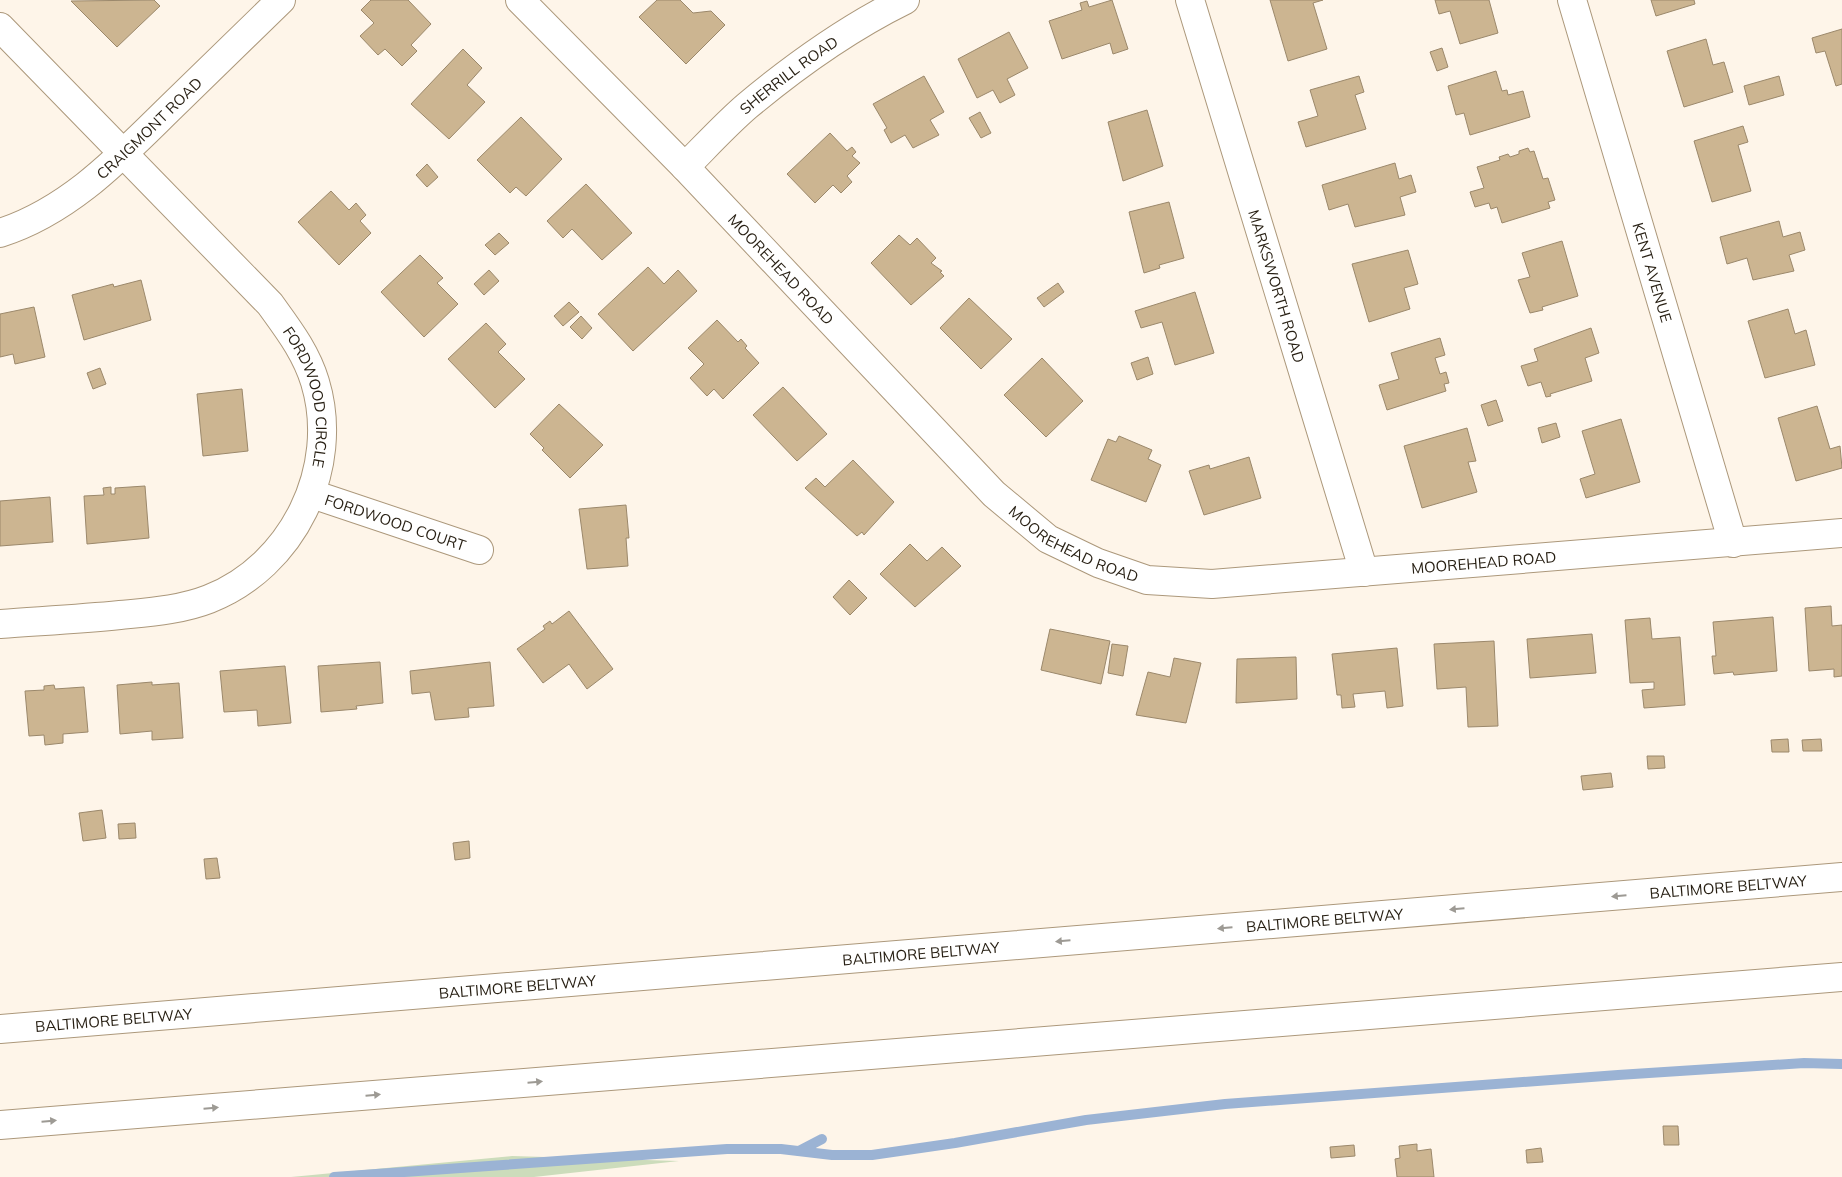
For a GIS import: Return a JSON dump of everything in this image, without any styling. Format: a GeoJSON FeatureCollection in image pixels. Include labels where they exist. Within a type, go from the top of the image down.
{"type":"FeatureCollection","features":[{"type":"Feature","properties":{"kind":"main road","name":"CRAIGMONT ROAD"},"geometry":{"type":"LineString","coordinates":[[0,233],[47,214],[79,192],[123,154],[281,0]]}},
{"type":"Feature","properties":{"kind":"main road","name":"MOOREHEAD ROAD"},"geometry":{"type":"LineString","coordinates":[[520,0],[685,167],[994,494],[1048,539],[1098,563],[1147,580],[1212,584],[1842,533]]}},
{"type":"Feature","properties":{"kind":"main road","name":"SHERRILL ROAD"},"geometry":{"type":"LineString","coordinates":[[685,167],[746,107],[794,68],[838,39],[905,0]]}},
{"type":"Feature","properties":{"kind":"main road","name":"MARKSWORTH ROAD"},"geometry":{"type":"LineString","coordinates":[[1190,0],[1364,572]]}},
{"type":"Feature","properties":{"kind":"main road","name":"KENT AVENUE"},"geometry":{"type":"LineString","coordinates":[[1572,0],[1733,543]]}},
{"type":"Feature","properties":{"kind":"main road","name":"FORDWOOD CIRCLE"},"geometry":{"type":"LineString","coordinates":[[0,27],[270,304],[298,343],[315,382],[322,422],[322,459],[312,494],[295,527],[276,552],[244,579],[210,599],[163,611],[0,624]]}},
{"type":"Feature","properties":{"kind":"main road","name":"FORDWOOD COURT"},"geometry":{"type":"LineString","coordinates":[[312,494],[479,550]]}},
{"type":"Feature","properties":{"kind":"main road","name":"BALTIMORE BELTWAY"},"geometry":{"type":"LineString","coordinates":[[0,1029],[1842,876]]}},
{"type":"Feature","properties":{"kind":"main road"},"geometry":{"type":"LineString","coordinates":[[0,1125],[1842,977]]}},
{"type":"Feature","properties":{"kind":"green space"},"geometry":{"type":"Polygon","coordinates":[[[512,1156],[679,1161],[534,1177],[291,1177],[512,1156]]]}},
{"type":"Feature","properties":{"kind":"building"},"geometry":{"type":"Polygon","coordinates":[[[154,0],[160,6],[117,47],[71,1],[154,0]]]}},
{"type":"Feature","properties":{"kind":"building"},"geometry":{"type":"Polygon","coordinates":[[[371,0],[408,0],[431,24],[411,45],[417,51],[402,66],[385,49],[378,55],[360,36],[374,23],[361,10],[371,0]]]}},
{"type":"Feature","properties":{"kind":"building"},"geometry":{"type":"Polygon","coordinates":[[[657,0],[680,0],[693,13],[711,11],[725,25],[686,64],[639,17],[657,0]]]}},
{"type":"Feature","properties":{"kind":"building"},"geometry":{"type":"Polygon","coordinates":[[[1112,0],[1128,49],[1113,54],[1110,43],[1062,59],[1049,21],[1082,10],[1080,3],[1087,1],[1089,7],[1112,0]]]}},
{"type":"Feature","properties":{"kind":"building"},"geometry":{"type":"Polygon","coordinates":[[[1270,0],[1323,0],[1313,3],[1327,49],[1288,61],[1270,0]]]}},
{"type":"Feature","properties":{"kind":"building"},"geometry":{"type":"Polygon","coordinates":[[[1435,0],[1489,0],[1498,33],[1460,44],[1450,11],[1439,14],[1435,0]]]}},
{"type":"Feature","properties":{"kind":"building"},"geometry":{"type":"Polygon","coordinates":[[[1651,0],[1694,0],[1695,4],[1656,16],[1651,0]]]}},
{"type":"Feature","properties":{"kind":"building"},"geometry":{"type":"Polygon","coordinates":[[[1842,29],[1842,84],[1836,86],[1825,51],[1816,53],[1812,38],[1842,29]]]}},
{"type":"Feature","properties":{"kind":"building"},"geometry":{"type":"Polygon","coordinates":[[[1009,32],[1028,68],[1007,79],[1015,95],[1000,103],[993,90],[977,98],[958,59],[1009,32]]]}},
{"type":"Feature","properties":{"kind":"building"},"geometry":{"type":"Polygon","coordinates":[[[1706,39],[1713,65],[1724,62],[1733,92],[1684,107],[1667,51],[1706,39]]]}},
{"type":"Feature","properties":{"kind":"building"},"geometry":{"type":"Polygon","coordinates":[[[1442,48],[1448,67],[1437,71],[1430,52],[1442,48]]]}},
{"type":"Feature","properties":{"kind":"building"},"geometry":{"type":"Polygon","coordinates":[[[463,49],[482,68],[467,85],[485,102],[449,139],[411,104],[463,49]]]}},
{"type":"Feature","properties":{"kind":"building"},"geometry":{"type":"Polygon","coordinates":[[[1496,71],[1502,91],[1507,90],[1508,95],[1523,91],[1530,117],[1470,135],[1464,113],[1456,115],[1448,86],[1496,71]]]}},
{"type":"Feature","properties":{"kind":"building"},"geometry":{"type":"Polygon","coordinates":[[[924,76],[944,112],[930,120],[939,135],[913,148],[905,135],[891,143],[884,130],[887,128],[873,104],[924,76]]]}},
{"type":"Feature","properties":{"kind":"building"},"geometry":{"type":"Polygon","coordinates":[[[1359,76],[1364,92],[1355,95],[1366,129],[1306,147],[1298,122],[1318,116],[1310,90],[1359,76]]]}},
{"type":"Feature","properties":{"kind":"building"},"geometry":{"type":"Polygon","coordinates":[[[1779,76],[1784,95],[1749,105],[1744,86],[1779,76]]]}},
{"type":"Feature","properties":{"kind":"building"},"geometry":{"type":"Polygon","coordinates":[[[1147,110],[1163,166],[1123,181],[1108,122],[1147,110]]]}},
{"type":"Feature","properties":{"kind":"building"},"geometry":{"type":"Polygon","coordinates":[[[980,112],[991,133],[981,138],[969,118],[980,112]]]}},
{"type":"Feature","properties":{"kind":"building"},"geometry":{"type":"Polygon","coordinates":[[[521,117],[562,159],[526,196],[516,187],[510,193],[477,160],[521,117]]]}},
{"type":"Feature","properties":{"kind":"building"},"geometry":{"type":"Polygon","coordinates":[[[1743,126],[1748,142],[1738,145],[1751,191],[1712,202],[1694,141],[1743,126]]]}},
{"type":"Feature","properties":{"kind":"building"},"geometry":{"type":"Polygon","coordinates":[[[830,133],[847,151],[852,147],[856,152],[852,156],[860,163],[847,176],[852,182],[841,193],[833,185],[815,203],[787,174],[830,133]]]}},
{"type":"Feature","properties":{"kind":"building"},"geometry":{"type":"Polygon","coordinates":[[[1528,148],[1530,152],[1534,151],[1543,179],[1548,178],[1555,200],[1548,202],[1550,208],[1502,223],[1497,207],[1491,209],[1489,203],[1475,207],[1470,192],[1484,188],[1477,167],[1500,160],[1499,157],[1508,154],[1510,157],[1519,154],[1519,151],[1528,148]]]}},
{"type":"Feature","properties":{"kind":"building"},"geometry":{"type":"Polygon","coordinates":[[[1395,163],[1399,179],[1411,175],[1416,192],[1400,197],[1405,215],[1355,227],[1348,204],[1329,210],[1322,185],[1395,163]]]}},
{"type":"Feature","properties":{"kind":"building"},"geometry":{"type":"Polygon","coordinates":[[[427,164],[438,177],[427,187],[416,175],[427,164]]]}},
{"type":"Feature","properties":{"kind":"building"},"geometry":{"type":"Polygon","coordinates":[[[586,184],[632,233],[602,260],[572,229],[563,238],[547,221],[586,184]]]}},
{"type":"Feature","properties":{"kind":"building"},"geometry":{"type":"Polygon","coordinates":[[[331,191],[349,210],[356,203],[366,215],[360,221],[371,233],[339,265],[298,222],[331,191]]]}},
{"type":"Feature","properties":{"kind":"building"},"geometry":{"type":"Polygon","coordinates":[[[1169,202],[1184,258],[1159,265],[1160,268],[1144,273],[1129,212],[1169,202]]]}},
{"type":"Feature","properties":{"kind":"building"},"geometry":{"type":"Polygon","coordinates":[[[1779,221],[1783,237],[1800,232],[1805,250],[1789,255],[1794,271],[1753,280],[1747,258],[1727,264],[1720,237],[1779,221]]]}},
{"type":"Feature","properties":{"kind":"building"},"geometry":{"type":"Polygon","coordinates":[[[499,233],[509,243],[495,255],[485,245],[499,233]]]}},
{"type":"Feature","properties":{"kind":"building"},"geometry":{"type":"Polygon","coordinates":[[[899,235],[910,245],[917,238],[936,258],[931,263],[942,271],[940,272],[944,276],[911,305],[871,263],[899,235]]]}},
{"type":"Feature","properties":{"kind":"building"},"geometry":{"type":"Polygon","coordinates":[[[1562,241],[1578,296],[1542,307],[1543,310],[1530,313],[1518,280],[1530,277],[1522,253],[1562,241]]]}},
{"type":"Feature","properties":{"kind":"building"},"geometry":{"type":"Polygon","coordinates":[[[1408,250],[1418,284],[1404,288],[1410,309],[1369,322],[1352,264],[1408,250]]]}},
{"type":"Feature","properties":{"kind":"building"},"geometry":{"type":"Polygon","coordinates":[[[420,255],[443,278],[437,283],[458,304],[424,337],[381,292],[420,255]]]}},
{"type":"Feature","properties":{"kind":"building"},"geometry":{"type":"Polygon","coordinates":[[[648,267],[664,284],[678,270],[697,291],[633,351],[598,314],[648,267]]]}},
{"type":"Feature","properties":{"kind":"building"},"geometry":{"type":"Polygon","coordinates":[[[489,270],[499,281],[484,295],[474,284],[489,270]]]}},
{"type":"Feature","properties":{"kind":"building"},"geometry":{"type":"Polygon","coordinates":[[[141,280],[151,320],[84,340],[72,295],[113,284],[114,287],[141,280]]]}},
{"type":"Feature","properties":{"kind":"building"},"geometry":{"type":"Polygon","coordinates":[[[1058,283],[1064,292],[1044,307],[1037,298],[1058,283]]]}},
{"type":"Feature","properties":{"kind":"building"},"geometry":{"type":"Polygon","coordinates":[[[1195,292],[1214,353],[1175,365],[1162,322],[1141,328],[1135,311],[1195,292]]]}},
{"type":"Feature","properties":{"kind":"building"},"geometry":{"type":"Polygon","coordinates":[[[969,298],[1012,339],[981,369],[940,328],[969,298]]]}},
{"type":"Feature","properties":{"kind":"building"},"geometry":{"type":"Polygon","coordinates":[[[569,302],[579,312],[563,326],[554,316],[569,302]]]}},
{"type":"Feature","properties":{"kind":"building"},"geometry":{"type":"Polygon","coordinates":[[[34,307],[45,357],[15,364],[13,354],[0,357],[0,314],[34,307]]]}},
{"type":"Feature","properties":{"kind":"building"},"geometry":{"type":"Polygon","coordinates":[[[1788,309],[1795,334],[1806,330],[1815,365],[1765,378],[1748,321],[1788,309]]]}},
{"type":"Feature","properties":{"kind":"building"},"geometry":{"type":"Polygon","coordinates":[[[581,316],[592,328],[582,339],[570,327],[581,316]]]}},
{"type":"Feature","properties":{"kind":"building"},"geometry":{"type":"Polygon","coordinates":[[[717,320],[738,342],[741,339],[747,346],[745,348],[759,363],[723,399],[714,389],[707,396],[690,378],[704,364],[688,348],[717,320]]]}},
{"type":"Feature","properties":{"kind":"building"},"geometry":{"type":"Polygon","coordinates":[[[486,323],[506,344],[498,352],[525,379],[495,408],[448,359],[486,323]]]}},
{"type":"Feature","properties":{"kind":"building"},"geometry":{"type":"Polygon","coordinates":[[[1591,328],[1599,353],[1585,358],[1592,381],[1550,394],[1551,396],[1546,397],[1541,382],[1528,386],[1521,366],[1538,361],[1534,349],[1591,328]]]}},
{"type":"Feature","properties":{"kind":"building"},"geometry":{"type":"Polygon","coordinates":[[[1440,338],[1445,355],[1435,358],[1440,374],[1446,372],[1449,383],[1444,384],[1446,391],[1387,410],[1379,385],[1399,379],[1391,353],[1440,338]]]}},
{"type":"Feature","properties":{"kind":"building"},"geometry":{"type":"Polygon","coordinates":[[[1148,357],[1153,374],[1137,380],[1131,363],[1148,357]]]}},
{"type":"Feature","properties":{"kind":"building"},"geometry":{"type":"Polygon","coordinates":[[[1042,358],[1083,401],[1046,437],[1004,395],[1042,358]]]}},
{"type":"Feature","properties":{"kind":"building"},"geometry":{"type":"Polygon","coordinates":[[[100,368],[106,384],[93,389],[87,373],[100,368]]]}},
{"type":"Feature","properties":{"kind":"building"},"geometry":{"type":"Polygon","coordinates":[[[783,387],[827,434],[797,461],[753,415],[783,387]]]}},
{"type":"Feature","properties":{"kind":"building"},"geometry":{"type":"Polygon","coordinates":[[[242,389],[248,451],[203,456],[197,394],[242,389]]]}},
{"type":"Feature","properties":{"kind":"building"},"geometry":{"type":"Polygon","coordinates":[[[1496,400],[1503,421],[1488,426],[1481,405],[1496,400]]]}},
{"type":"Feature","properties":{"kind":"building"},"geometry":{"type":"Polygon","coordinates":[[[559,404],[603,445],[570,478],[542,450],[544,448],[530,434],[559,404]]]}},
{"type":"Feature","properties":{"kind":"building"},"geometry":{"type":"Polygon","coordinates":[[[1817,406],[1830,449],[1840,446],[1842,468],[1796,481],[1778,418],[1817,406]]]}},
{"type":"Feature","properties":{"kind":"building"},"geometry":{"type":"Polygon","coordinates":[[[1621,419],[1640,482],[1586,498],[1580,479],[1595,474],[1582,431],[1621,419]]]}},
{"type":"Feature","properties":{"kind":"building"},"geometry":{"type":"Polygon","coordinates":[[[1556,423],[1560,437],[1542,443],[1538,428],[1556,423]]]}},
{"type":"Feature","properties":{"kind":"building"},"geometry":{"type":"Polygon","coordinates":[[[1467,428],[1476,461],[1468,462],[1477,492],[1422,508],[1404,446],[1467,428]]]}},
{"type":"Feature","properties":{"kind":"building"},"geometry":{"type":"Polygon","coordinates":[[[1119,436],[1152,450],[1148,459],[1161,465],[1146,502],[1091,480],[1108,439],[1116,442],[1119,436]]]}},
{"type":"Feature","properties":{"kind":"building"},"geometry":{"type":"Polygon","coordinates":[[[1249,457],[1261,498],[1204,515],[1189,471],[1209,465],[1210,469],[1249,457]]]}},
{"type":"Feature","properties":{"kind":"building"},"geometry":{"type":"Polygon","coordinates":[[[853,460],[894,502],[864,535],[862,532],[857,536],[805,488],[816,478],[825,487],[853,460]]]}},
{"type":"Feature","properties":{"kind":"building"},"geometry":{"type":"Polygon","coordinates":[[[145,486],[149,538],[87,544],[84,496],[104,495],[103,488],[111,487],[111,494],[115,494],[115,488],[145,486]]]}},
{"type":"Feature","properties":{"kind":"building"},"geometry":{"type":"Polygon","coordinates":[[[50,497],[53,542],[0,546],[0,501],[50,497]]]}},
{"type":"Feature","properties":{"kind":"building"},"geometry":{"type":"Polygon","coordinates":[[[626,505],[629,538],[626,538],[628,566],[587,569],[579,509],[626,505]]]}},
{"type":"Feature","properties":{"kind":"building"},"geometry":{"type":"Polygon","coordinates":[[[910,544],[927,561],[942,547],[961,566],[915,607],[880,574],[910,544]]]}},
{"type":"Feature","properties":{"kind":"building"},"geometry":{"type":"Polygon","coordinates":[[[849,580],[867,598],[850,615],[833,597],[849,580]]]}},
{"type":"Feature","properties":{"kind":"building"},"geometry":{"type":"Polygon","coordinates":[[[1831,606],[1832,626],[1842,625],[1842,676],[1834,677],[1834,669],[1809,671],[1805,608],[1831,606]]]}},
{"type":"Feature","properties":{"kind":"building"},"geometry":{"type":"Polygon","coordinates":[[[569,611],[613,669],[587,689],[569,664],[543,683],[517,649],[545,629],[543,626],[550,621],[552,624],[569,611]]]}},
{"type":"Feature","properties":{"kind":"building"},"geometry":{"type":"Polygon","coordinates":[[[1773,617],[1777,671],[1734,675],[1733,672],[1714,674],[1712,656],[1716,656],[1713,622],[1773,617]]]}},
{"type":"Feature","properties":{"kind":"building"},"geometry":{"type":"Polygon","coordinates":[[[1650,618],[1652,639],[1680,637],[1685,705],[1644,708],[1642,690],[1654,689],[1654,682],[1630,683],[1625,620],[1650,618]]]}},
{"type":"Feature","properties":{"kind":"building"},"geometry":{"type":"Polygon","coordinates":[[[1050,629],[1110,641],[1101,684],[1041,670],[1050,629]]]}},
{"type":"Feature","properties":{"kind":"building"},"geometry":{"type":"Polygon","coordinates":[[[1592,634],[1596,673],[1530,678],[1527,639],[1592,634]]]}},
{"type":"Feature","properties":{"kind":"building"},"geometry":{"type":"Polygon","coordinates":[[[1494,641],[1498,726],[1468,727],[1466,687],[1437,689],[1434,644],[1494,641]]]}},
{"type":"Feature","properties":{"kind":"building"},"geometry":{"type":"Polygon","coordinates":[[[1112,644],[1128,646],[1123,676],[1108,673],[1112,644]]]}},
{"type":"Feature","properties":{"kind":"building"},"geometry":{"type":"Polygon","coordinates":[[[1397,648],[1403,706],[1387,708],[1385,691],[1353,694],[1355,707],[1342,708],[1341,695],[1337,695],[1332,654],[1397,648]]]}},
{"type":"Feature","properties":{"kind":"building"},"geometry":{"type":"Polygon","coordinates":[[[1296,657],[1297,699],[1236,703],[1237,659],[1296,657]]]}},
{"type":"Feature","properties":{"kind":"building"},"geometry":{"type":"Polygon","coordinates":[[[1174,658],[1201,663],[1186,723],[1136,715],[1148,672],[1170,677],[1174,658]]]}},
{"type":"Feature","properties":{"kind":"building"},"geometry":{"type":"Polygon","coordinates":[[[380,662],[383,703],[356,706],[357,709],[321,712],[318,666],[380,662]]]}},
{"type":"Feature","properties":{"kind":"building"},"geometry":{"type":"Polygon","coordinates":[[[490,662],[494,706],[468,708],[469,717],[435,720],[430,692],[412,694],[410,671],[490,662]]]}},
{"type":"Feature","properties":{"kind":"building"},"geometry":{"type":"Polygon","coordinates":[[[285,666],[291,723],[258,726],[257,710],[224,712],[220,671],[285,666]]]}},
{"type":"Feature","properties":{"kind":"building"},"geometry":{"type":"Polygon","coordinates":[[[152,682],[152,685],[179,683],[183,738],[152,740],[152,731],[120,734],[117,685],[152,682]]]}},
{"type":"Feature","properties":{"kind":"building"},"geometry":{"type":"Polygon","coordinates":[[[54,685],[55,689],[84,687],[88,732],[63,734],[63,743],[45,745],[44,735],[29,736],[25,691],[44,690],[44,686],[54,685]]]}},
{"type":"Feature","properties":{"kind":"building"},"geometry":{"type":"Polygon","coordinates":[[[1788,739],[1789,752],[1772,752],[1771,740],[1788,739]]]}},
{"type":"Feature","properties":{"kind":"building"},"geometry":{"type":"Polygon","coordinates":[[[1821,739],[1822,751],[1803,751],[1802,740],[1821,739]]]}},
{"type":"Feature","properties":{"kind":"building"},"geometry":{"type":"Polygon","coordinates":[[[1647,756],[1664,756],[1665,768],[1648,769],[1647,756]]]}},
{"type":"Feature","properties":{"kind":"building"},"geometry":{"type":"Polygon","coordinates":[[[1611,773],[1613,787],[1583,790],[1581,776],[1611,773]]]}},
{"type":"Feature","properties":{"kind":"building"},"geometry":{"type":"Polygon","coordinates":[[[102,810],[106,838],[83,841],[79,813],[102,810]]]}},
{"type":"Feature","properties":{"kind":"building"},"geometry":{"type":"Polygon","coordinates":[[[135,823],[136,838],[119,839],[118,824],[135,823]]]}},
{"type":"Feature","properties":{"kind":"building"},"geometry":{"type":"Polygon","coordinates":[[[469,841],[470,858],[455,860],[453,843],[469,841]]]}},
{"type":"Feature","properties":{"kind":"building"},"geometry":{"type":"Polygon","coordinates":[[[217,858],[220,878],[206,879],[204,859],[217,858]]]}},
{"type":"Feature","properties":{"kind":"building"},"geometry":{"type":"Polygon","coordinates":[[[1663,1126],[1678,1126],[1679,1145],[1664,1145],[1663,1126]]]}},
{"type":"Feature","properties":{"kind":"building"},"geometry":{"type":"Polygon","coordinates":[[[1417,1144],[1417,1151],[1431,1149],[1434,1177],[1397,1177],[1395,1159],[1400,1158],[1399,1146],[1417,1144]]]}},
{"type":"Feature","properties":{"kind":"building"},"geometry":{"type":"Polygon","coordinates":[[[1354,1145],[1355,1156],[1331,1158],[1330,1147],[1354,1145]]]}},
{"type":"Feature","properties":{"kind":"building"},"geometry":{"type":"Polygon","coordinates":[[[1541,1148],[1543,1162],[1527,1163],[1526,1150],[1541,1148]]]}},
{"type":"Feature","properties":{"kind":"waterway"},"geometry":{"type":"LineString","coordinates":[[334,1177],[727,1149],[781,1149],[832,1155],[872,1155],[955,1143],[1086,1120],[1225,1104],[1618,1075],[1804,1063],[1842,1064]]}},
{"type":"Feature","properties":{"kind":"waterway"},"geometry":{"type":"LineString","coordinates":[[799,1151],[822,1139]]}}]}
